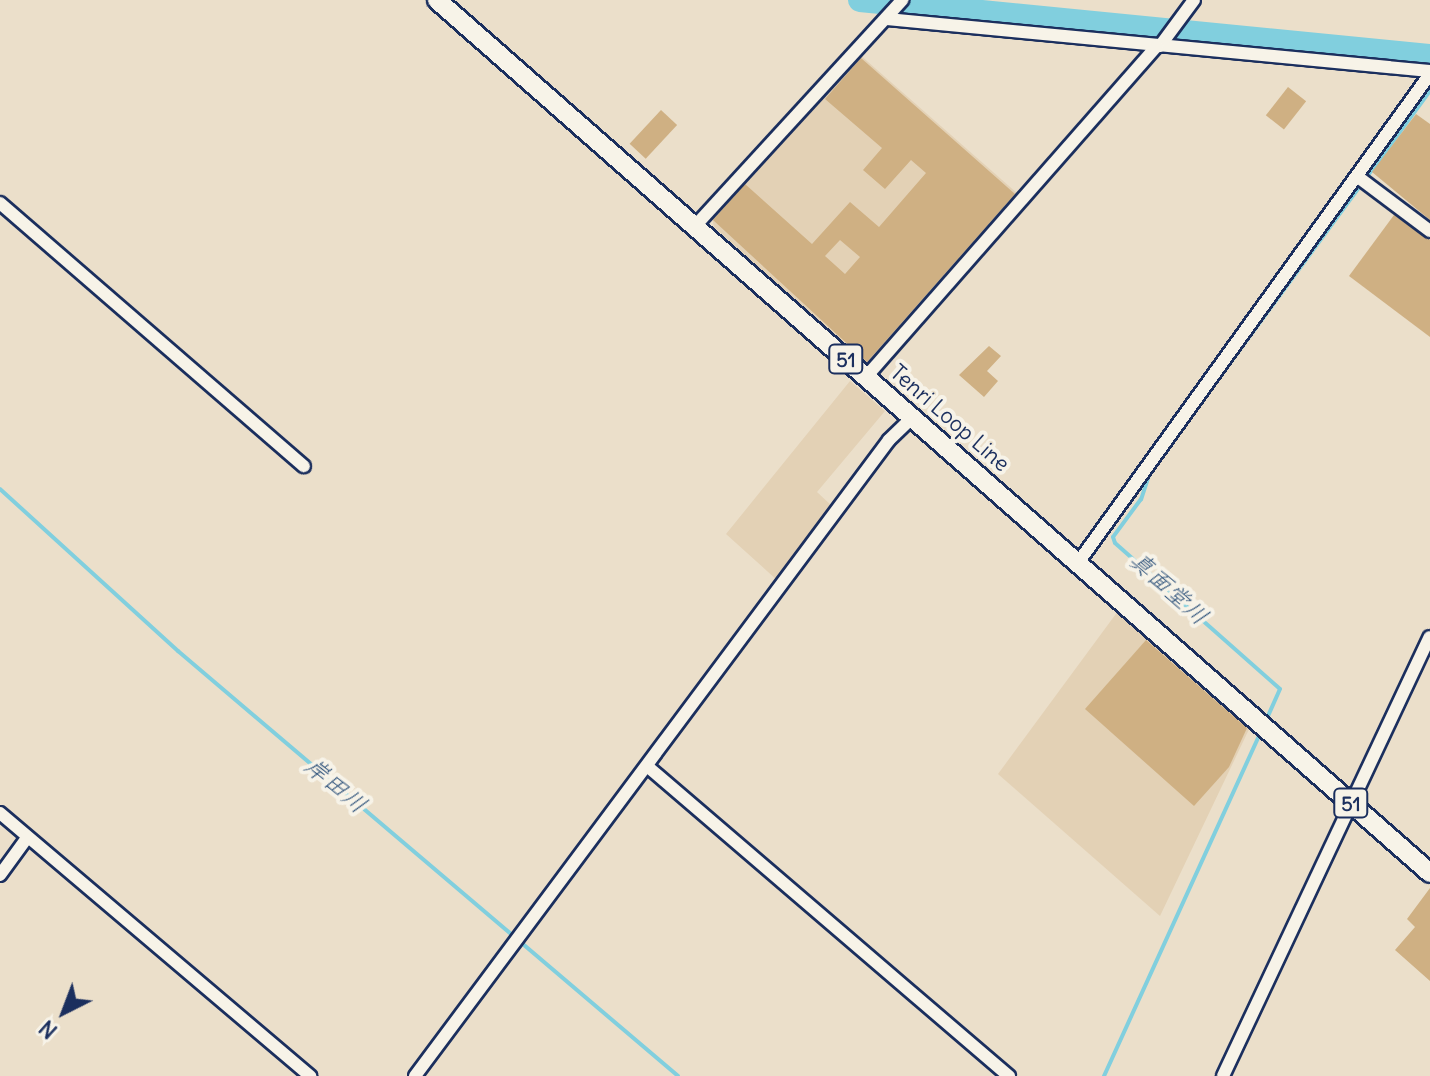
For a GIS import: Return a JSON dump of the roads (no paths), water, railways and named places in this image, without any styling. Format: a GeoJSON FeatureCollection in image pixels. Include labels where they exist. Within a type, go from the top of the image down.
{"type":"FeatureCollection","features":[{"type":"Feature","properties":{"kind":"main road","name":"Tenri Loop Line"},"geometry":{"type":"LineString","coordinates":[[437,0],[697,224],[912,418],[1080,560],[1430,873]]}},
{"type":"Feature","properties":{"kind":"street"},"geometry":{"type":"LineString","coordinates":[[697,224],[902,0]]}},
{"type":"Feature","properties":{"kind":"street"},"geometry":{"type":"LineString","coordinates":[[866,377],[1160,44],[1194,0]]}},
{"type":"Feature","properties":{"kind":"street"},"geometry":{"type":"LineString","coordinates":[[889,16],[1430,72],[1358,177],[1151,454],[1080,560]]}},
{"type":"Feature","properties":{"kind":"street"},"geometry":{"type":"LineString","coordinates":[[1358,177],[1430,231]]}},
{"type":"Feature","properties":{"kind":"street"},"geometry":{"type":"LineString","coordinates":[[0,203],[304,466]]}},
{"type":"Feature","properties":{"kind":"street"},"geometry":{"type":"LineString","coordinates":[[415,1076],[889,440],[912,418]]}},
{"type":"Feature","properties":{"kind":"street"},"geometry":{"type":"LineString","coordinates":[[1223,1076],[1430,637]]}},
{"type":"Feature","properties":{"kind":"street"},"geometry":{"type":"LineString","coordinates":[[647,766],[1009,1076]]}},
{"type":"Feature","properties":{"kind":"street"},"geometry":{"type":"LineString","coordinates":[[0,813],[310,1076]]}},
{"type":"Feature","properties":{"kind":"street"},"geometry":{"type":"LineString","coordinates":[[0,875],[27,838]]}},
{"type":"Feature","properties":{"kind":"waterway","name":"真面堂川"},"geometry":{"type":"LineString","coordinates":[[860,0],[1430,56]]}},
{"type":"Feature","properties":{"kind":"waterway","name":"真面堂川"},"geometry":{"type":"LineString","coordinates":[[1183,427],[1430,91]]}},
{"type":"Feature","properties":{"kind":"waterway","name":"真面堂川"},"geometry":{"type":"LineString","coordinates":[[1151,469],[1141,499],[1113,537],[1115,543],[1280,689],[1266,720]]}},
{"type":"Feature","properties":{"kind":"waterway","name":"岸田川"},"geometry":{"type":"LineString","coordinates":[[0,489],[178,651],[678,1076]]}},
{"type":"Feature","properties":{"kind":"waterway","name":"真面堂川"},"geometry":{"type":"LineString","coordinates":[[1104,1076],[1261,732]]}}]}
